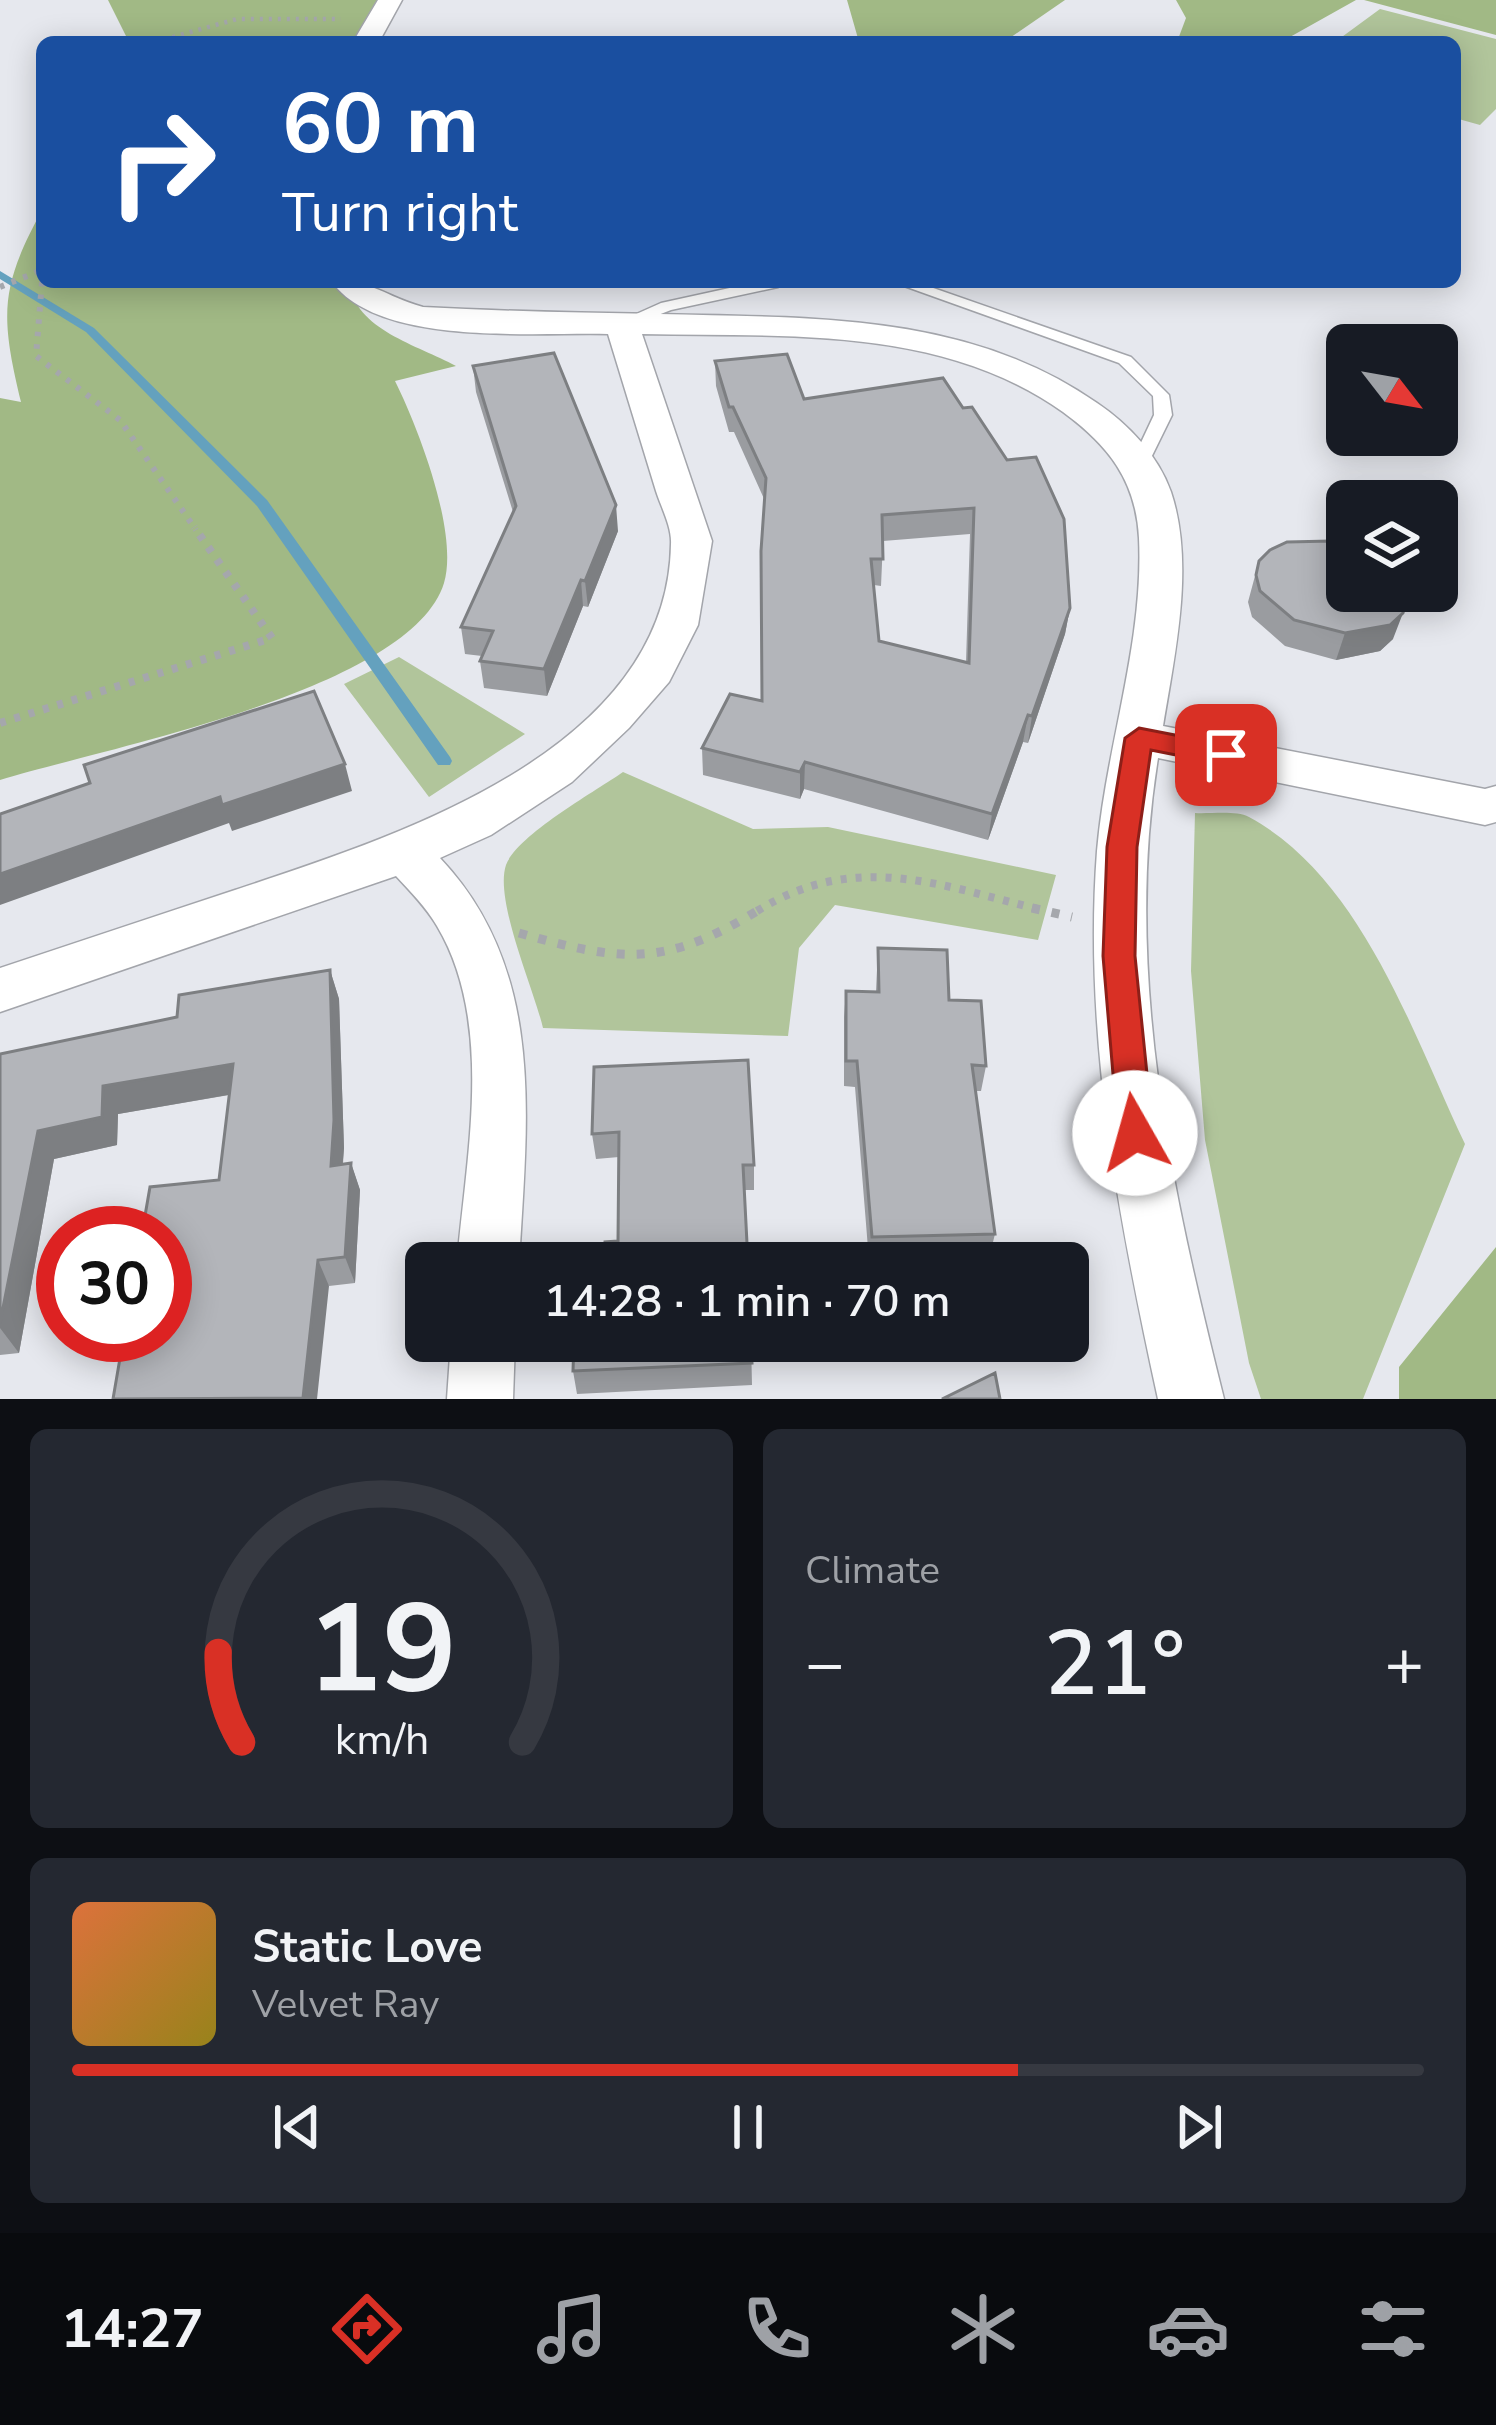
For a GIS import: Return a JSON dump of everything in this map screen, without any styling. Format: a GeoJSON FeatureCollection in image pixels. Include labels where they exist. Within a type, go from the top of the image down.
{"type":"FeatureCollection","features":[{"type":"Feature","properties":{"kind":"street"},"geometry":{"type":"LineString","coordinates":[[354,288],[386,307],[421,317],[826,328],[946,346],[1000,364],[1052,390],[1108,428],[1139,466],[1152,489],[1159,548],[1122,847],[1120,927],[1129,1094],[1154,1249],[1191,1399]]}},
{"type":"Feature","properties":{"kind":"street"},"geometry":{"type":"LineString","coordinates":[[0,990],[405,853],[474,822],[555,770],[652,671],[677,625],[692,541],[622,323]]}},
{"type":"Feature","properties":{"kind":"street"},"geometry":{"type":"LineString","coordinates":[[1139,738],[1485,807],[1496,804]]}},
{"type":"Feature","properties":{"kind":"street"},"geometry":{"type":"LineString","coordinates":[[405,853],[458,915],[479,959],[493,1015],[497,1089],[489,1242]]}},
{"type":"Feature","properties":{"kind":"street"},"geometry":{"type":"LineString","coordinates":[[480,1399],[482,1362]]}},
{"type":"Feature","properties":{"kind":"lane"},"geometry":{"type":"LineString","coordinates":[[622,323],[666,306],[750,288]]}},
{"type":"Feature","properties":{"kind":"lane"},"geometry":{"type":"LineString","coordinates":[[918,288],[1125,360],[1161,394],[1163,415],[1139,466]]}},
{"type":"Feature","properties":{"kind":"path"},"geometry":{"type":"LineString","coordinates":[[176,36],[237,19],[378,21]]}},
{"type":"Feature","properties":{"kind":"path"},"geometry":{"type":"LineString","coordinates":[[0,287],[36,272]]}},
{"type":"Feature","properties":{"kind":"path"},"geometry":{"type":"LineString","coordinates":[[0,723],[272,638],[120,420],[36,356],[42,288]]}},
{"type":"Feature","properties":{"kind":"path"},"geometry":{"type":"LineString","coordinates":[[458,915],[610,957],[643,957],[704,944],[776,897],[848,876],[892,880],[1120,927]]}},
{"type":"Feature","properties":{"kind":"green space"},"geometry":{"type":"Polygon","coordinates":[[[108,0],[399,0],[362,36],[126,36],[108,0]]]}},
{"type":"Feature","properties":{"kind":"green space"},"geometry":{"type":"Polygon","coordinates":[[[847,0],[1065,0],[1013,36],[857,36],[847,0]]]}},
{"type":"Feature","properties":{"kind":"green space"},"geometry":{"type":"Polygon","coordinates":[[[1176,0],[1356,0],[1292,36],[1179,36],[1186,18],[1176,0]]]}},
{"type":"Feature","properties":{"kind":"green space"},"geometry":{"type":"Polygon","coordinates":[[[1364,0],[1496,0],[1496,35],[1364,0]]]}},
{"type":"Feature","properties":{"kind":"green space"},"geometry":{"type":"Polygon","coordinates":[[[1380,9],[1496,39],[1496,109],[1480,125],[1461,120],[1461,36],[1343,36],[1380,9]]]}},
{"type":"Feature","properties":{"kind":"green space"},"geometry":{"type":"Polygon","coordinates":[[[36,222],[36,288],[351,288],[375,324],[456,366],[395,381],[434,480],[446,537],[444,583],[420,621],[375,655],[315,685],[176,733],[0,780],[0,398],[21,402],[7,323],[11,282],[36,222]]]}},
{"type":"Feature","properties":{"kind":"green space"},"geometry":{"type":"Polygon","coordinates":[[[399,657],[525,734],[429,797],[344,684],[399,657]]]}},
{"type":"Feature","properties":{"kind":"green space"},"geometry":{"type":"Polygon","coordinates":[[[623,772],[753,829],[828,827],[1056,875],[1038,940],[835,905],[799,948],[788,1036],[543,1028],[505,900],[506,865],[541,827],[623,772]]]}},
{"type":"Feature","properties":{"kind":"green space"},"geometry":{"type":"Polygon","coordinates":[[[1195,813],[1249,817],[1289,844],[1323,878],[1380,962],[1465,1144],[1363,1399],[1261,1399],[1249,1363],[1205,1140],[1191,971],[1195,813]]]}},
{"type":"Feature","properties":{"kind":"green space"},"geometry":{"type":"Polygon","coordinates":[[[1496,1247],[1496,1399],[1399,1399],[1399,1367],[1496,1247]]]}},
{"type":"Feature","properties":{"kind":"building"},"geometry":{"type":"Polygon","coordinates":[[[554,353],[616,505],[544,669],[480,661],[493,631],[461,627],[516,506],[473,366],[554,353]]]}},
{"type":"Feature","properties":{"kind":"building"},"geometry":{"type":"Polygon","coordinates":[[[787,354],[804,399],[943,378],[963,408],[972,407],[1007,460],[1036,457],[1064,519],[1070,608],[992,814],[805,762],[800,772],[702,748],[730,694],[762,701],[761,551],[766,478],[729,407],[715,361],[787,354]],[[974,508],[882,515],[883,559],[871,559],[879,641],[969,663],[974,508]]]}},
{"type":"Feature","properties":{"kind":"building"},"geometry":{"type":"Polygon","coordinates":[[[1326,541],[1326,612],[1403,613],[1390,625],[1345,633],[1294,620],[1260,591],[1256,575],[1259,561],[1287,542],[1326,541]]]}},
{"type":"Feature","properties":{"kind":"building"},"geometry":{"type":"Polygon","coordinates":[[[314,691],[345,764],[222,805],[220,797],[0,874],[0,814],[90,783],[84,765],[314,691]]]}},
{"type":"Feature","properties":{"kind":"building"},"geometry":{"type":"Polygon","coordinates":[[[878,948],[947,950],[949,1000],[981,1001],[986,1066],[972,1065],[995,1234],[872,1237],[857,1061],[846,1061],[846,991],[879,992],[878,948]]]}},
{"type":"Feature","properties":{"kind":"building"},"geometry":{"type":"Polygon","coordinates":[[[330,970],[331,1166],[351,1163],[345,1257],[318,1260],[303,1398],[113,1399],[119,1362],[192,1362],[192,1206],[147,1206],[150,1187],[219,1180],[233,1064],[103,1086],[102,1117],[38,1131],[0,1323],[0,1054],[177,1017],[179,995],[330,970]]]}},
{"type":"Feature","properties":{"kind":"building"},"geometry":{"type":"Polygon","coordinates":[[[748,1060],[754,1165],[743,1165],[747,1242],[605,1242],[618,1241],[619,1132],[592,1134],[594,1067],[748,1060]]]}},
{"type":"Feature","properties":{"kind":"building"},"geometry":{"type":"Polygon","coordinates":[[[573,1362],[752,1362],[752,1363],[573,1371],[573,1362]]]}},
{"type":"Feature","properties":{"kind":"building"},"geometry":{"type":"Polygon","coordinates":[[[995,1373],[1000,1399],[942,1399],[995,1373]]]}},
{"type":"Feature","properties":{"kind":"waterway"},"geometry":{"type":"LineString","coordinates":[[0,274],[90,330],[262,503],[444,761]]}},
{"type":"Feature","properties":{"kind":"route"},"geometry":{"type":"LineString","coordinates":[[1135,1133],[1119,956],[1122,847],[1139,738],[1226,755]]}}]}
